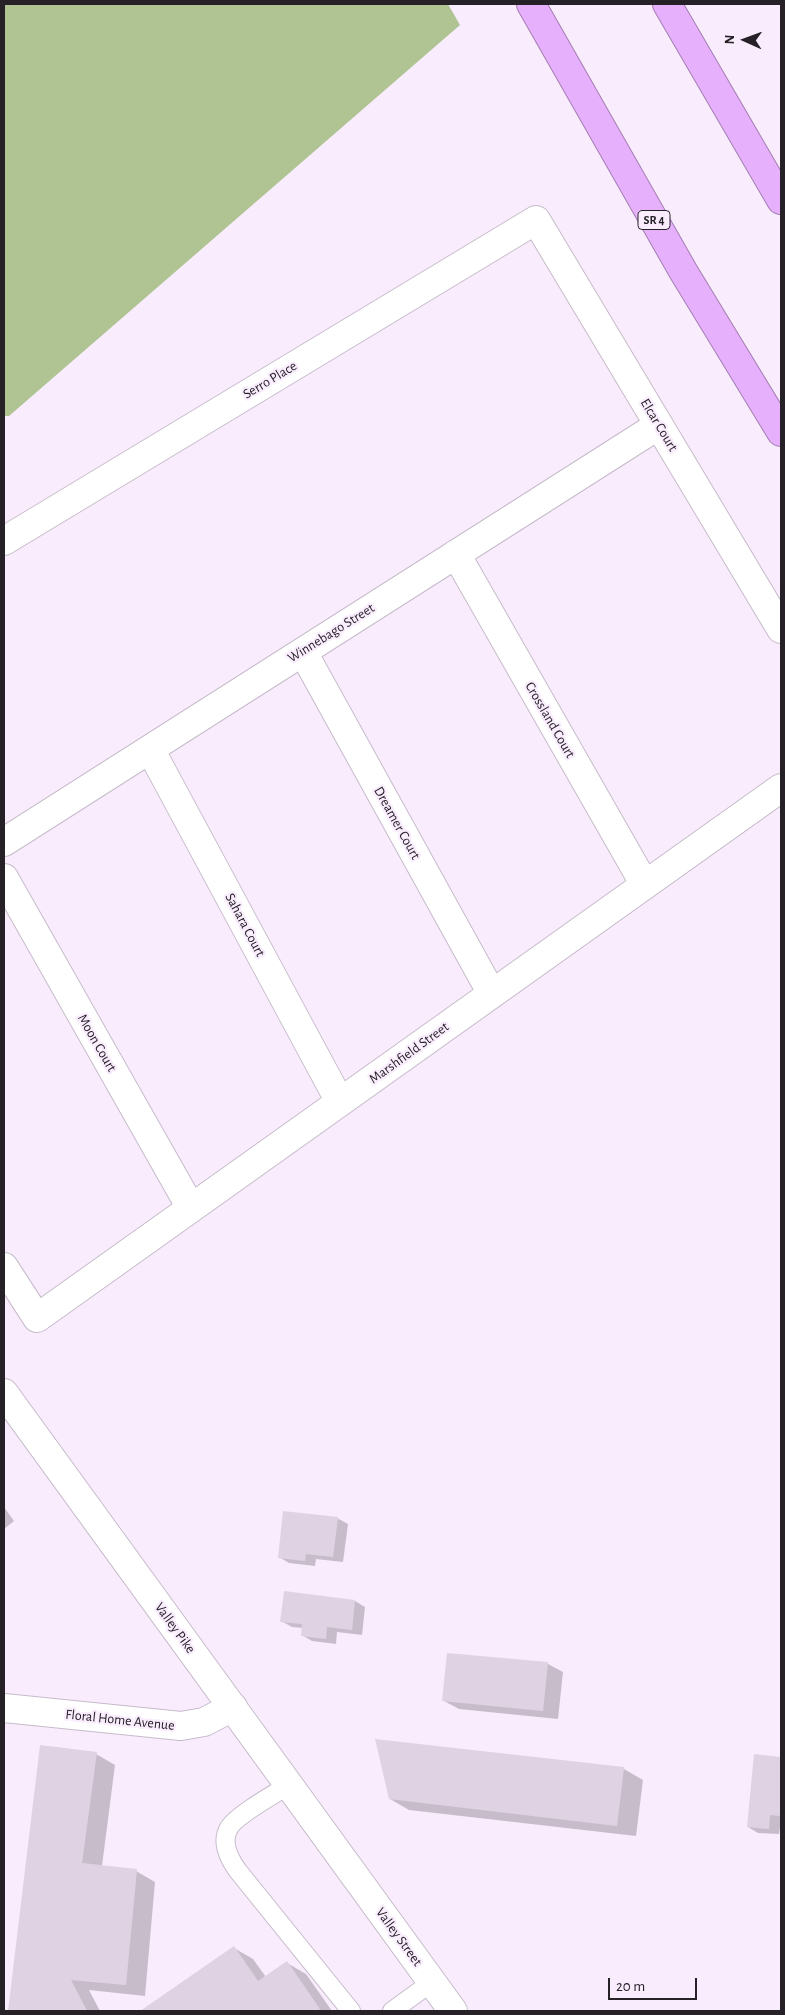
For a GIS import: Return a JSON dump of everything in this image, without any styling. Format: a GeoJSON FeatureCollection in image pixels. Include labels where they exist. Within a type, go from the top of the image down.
{"type":"FeatureCollection","features":[{"type":"Feature","properties":{"kind":"highway","name":"SR 4"},"geometry":{"type":"LineString","coordinates":[[531,4],[683,271],[781,432]]}},
{"type":"Feature","properties":{"kind":"highway"},"geometry":{"type":"LineString","coordinates":[[668,4],[781,200]]}},
{"type":"Feature","properties":{"kind":"street","name":"Elcar Court"},"geometry":{"type":"LineString","coordinates":[[536,220],[781,629]]}},
{"type":"Feature","properties":{"kind":"street","name":"Serro Place"},"geometry":{"type":"LineString","coordinates":[[4,541],[536,220]]}},
{"type":"Feature","properties":{"kind":"street","name":"Winnebago Street"},"geometry":{"type":"LineString","coordinates":[[4,842],[659,425]]}},
{"type":"Feature","properties":{"kind":"street","name":"Crossland Court"},"geometry":{"type":"LineString","coordinates":[[456,554],[645,885]]}},
{"type":"Feature","properties":{"kind":"street","name":"Dreamer Court"},"geometry":{"type":"LineString","coordinates":[[303,652],[492,994]]}},
{"type":"Feature","properties":{"kind":"street","name":"Sahara Court"},"geometry":{"type":"LineString","coordinates":[[150,749],[340,1102]]}},
{"type":"Feature","properties":{"kind":"street","name":"Marshfield Street"},"geometry":{"type":"LineString","coordinates":[[4,1267],[37,1318],[781,788]]}},
{"type":"Feature","properties":{"kind":"street","name":"Moon Court"},"geometry":{"type":"LineString","coordinates":[[4,878],[191,1208]]}},
{"type":"Feature","properties":{"kind":"street","name":"Valley Pike"},"geometry":{"type":"LineString","coordinates":[[4,1393],[345,1862]]}},
{"type":"Feature","properties":{"kind":"street","name":"Floral Home Avenue"},"geometry":{"type":"LineString","coordinates":[[4,1708],[181,1726],[204,1722],[233,1708]]}},
{"type":"Feature","properties":{"kind":"street","name":"Valley Street"},"geometry":{"type":"LineString","coordinates":[[345,1862],[453,2011]]}},
{"type":"Feature","properties":{"kind":"lane"},"geometry":{"type":"LineString","coordinates":[[289,1785],[244,1814],[229,1828],[226,1845],[230,1859],[238,1872],[351,2011]]}},
{"type":"Feature","properties":{"kind":"lane"},"geometry":{"type":"LineString","coordinates":[[392,2011],[432,1982]]}},
{"type":"Feature","properties":{"kind":"green space"},"geometry":{"type":"Polygon","coordinates":[[[4,4],[448,4],[460,25],[9,416],[4,416],[4,4]]]}},
{"type":"Feature","properties":{"kind":"building"},"geometry":{"type":"Polygon","coordinates":[[[283,1511],[338,1517],[333,1557],[306,1554],[305,1561],[278,1558],[283,1511]]]}},
{"type":"Feature","properties":{"kind":"building"},"geometry":{"type":"Polygon","coordinates":[[[284,1591],[355,1600],[352,1630],[327,1627],[326,1639],[301,1636],[302,1624],[280,1622],[284,1591]]]}},
{"type":"Feature","properties":{"kind":"building"},"geometry":{"type":"Polygon","coordinates":[[[447,1653],[548,1662],[543,1711],[442,1701],[447,1653]]]}},
{"type":"Feature","properties":{"kind":"building"},"geometry":{"type":"Polygon","coordinates":[[[375,1739],[624,1767],[617,1826],[389,1799],[375,1739]]]}},
{"type":"Feature","properties":{"kind":"building"},"geometry":{"type":"Polygon","coordinates":[[[40,1745],[97,1752],[82,1863],[137,1869],[126,1985],[71,1980],[87,2011],[8,2011],[40,1745]]]}},
{"type":"Feature","properties":{"kind":"building"},"geometry":{"type":"Polygon","coordinates":[[[754,1754],[781,1757],[781,1816],[770,1815],[769,1829],[747,1827],[754,1754]]]}},
{"type":"Feature","properties":{"kind":"building"},"geometry":{"type":"Polygon","coordinates":[[[234,1946],[258,1981],[287,1961],[320,2009],[316,2011],[140,2011],[234,1946]]]}}]}
